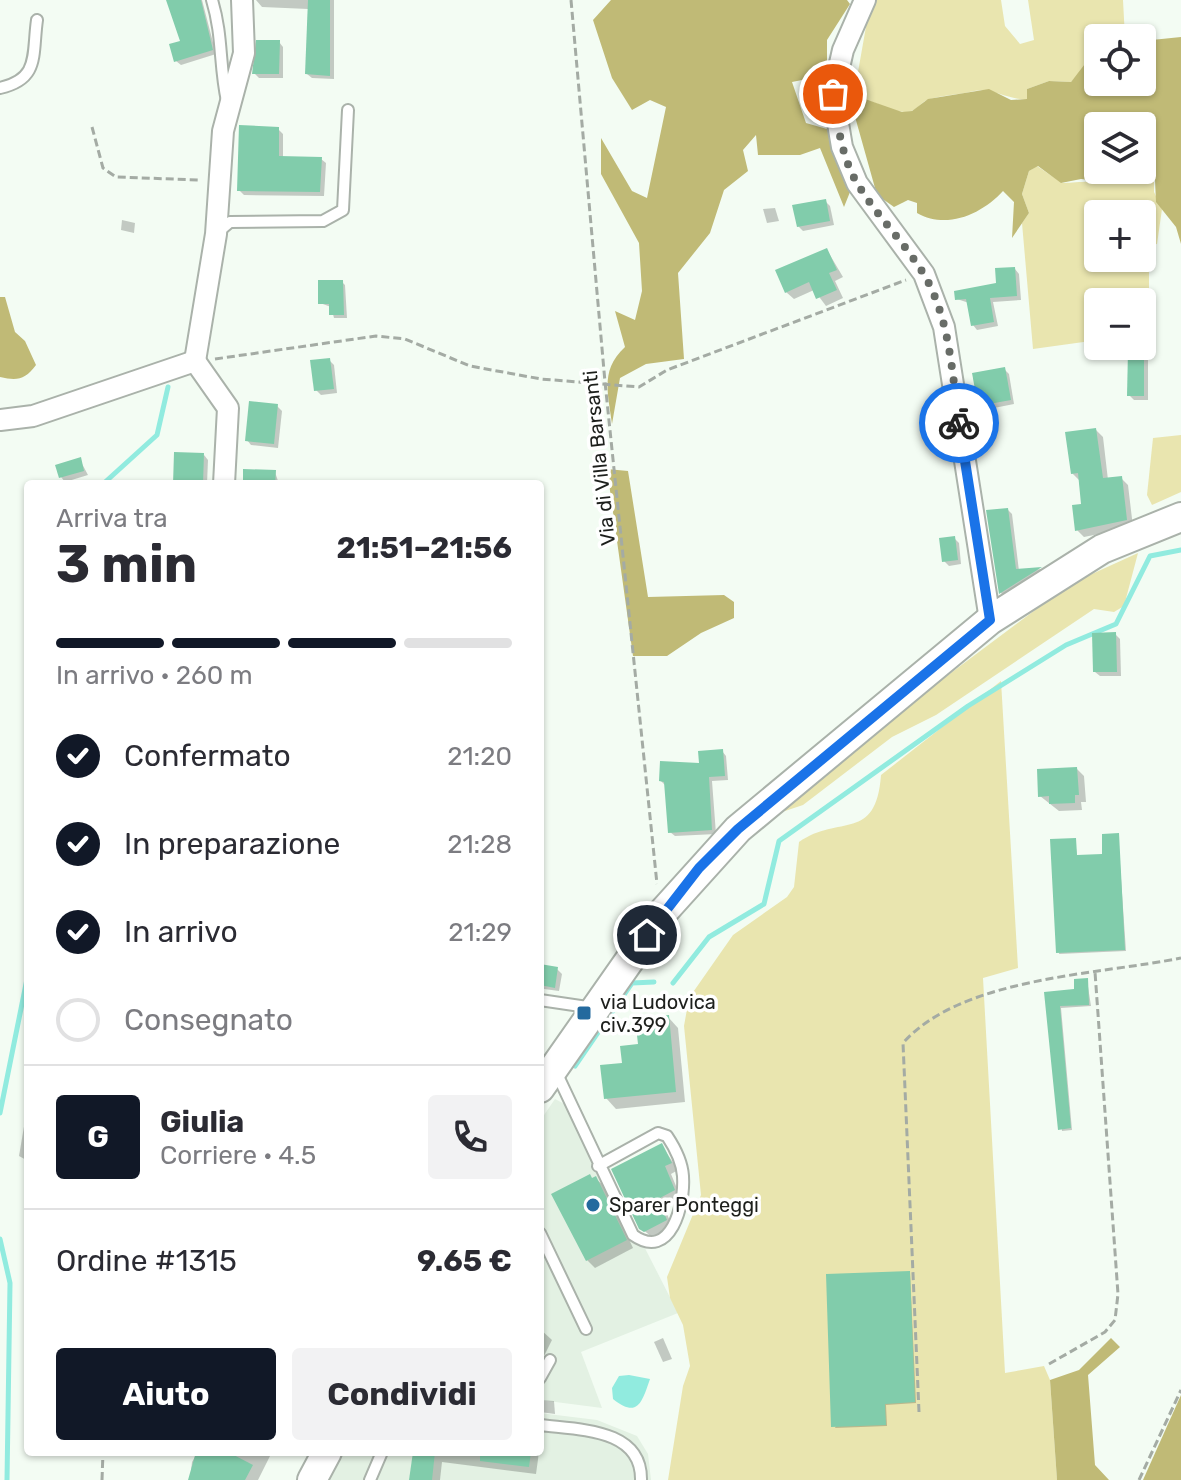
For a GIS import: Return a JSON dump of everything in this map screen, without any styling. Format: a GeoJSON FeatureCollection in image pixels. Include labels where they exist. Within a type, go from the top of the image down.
{"type":"FeatureCollection","features":[{"type":"Feature","properties":{"kind":"main road"},"geometry":{"type":"LineString","coordinates":[[547,1078],[664,911],[738,829],[990,620],[1102,549],[1181,517]]}},
{"type":"Feature","properties":{"kind":"street"},"geometry":{"type":"LineString","coordinates":[[224,480],[228,408],[195,361],[216,234],[228,107],[244,53],[242,0]]}},
{"type":"Feature","properties":{"kind":"street"},"geometry":{"type":"LineString","coordinates":[[865,0],[843,50],[833,94],[842,147],[857,183],[924,274],[944,327],[990,620]]}},
{"type":"Feature","properties":{"kind":"street"},"geometry":{"type":"LineString","coordinates":[[0,420],[33,416],[195,361]]}},
{"type":"Feature","properties":{"kind":"lane"},"geometry":{"type":"LineString","coordinates":[[212,0],[222,34],[222,78],[228,107]]}},
{"type":"Feature","properties":{"kind":"lane"},"geometry":{"type":"LineString","coordinates":[[0,88],[21,84],[30,71],[37,20]]}},
{"type":"Feature","properties":{"kind":"lane"},"geometry":{"type":"LineString","coordinates":[[216,234],[230,222],[323,221],[343,210],[348,110]]}},
{"type":"Feature","properties":{"kind":"lane"},"geometry":{"type":"LineString","coordinates":[[544,1001],[596,1008]]}},
{"type":"Feature","properties":{"kind":"lane"},"geometry":{"type":"LineString","coordinates":[[547,1078],[598,1166],[633,1235],[642,1242],[654,1243],[672,1231],[683,1197],[683,1173],[678,1153],[667,1136],[658,1133],[598,1166]]}},
{"type":"Feature","properties":{"kind":"lane"},"geometry":{"type":"LineString","coordinates":[[544,1241],[586,1329]]}},
{"type":"Feature","properties":{"kind":"lane"},"geometry":{"type":"LineString","coordinates":[[544,1371],[550,1360]]}},
{"type":"Feature","properties":{"kind":"lane"},"geometry":{"type":"LineString","coordinates":[[544,1426],[617,1439],[639,1459],[641,1480]]}},
{"type":"Feature","properties":{"kind":"lane"},"geometry":{"type":"LineString","coordinates":[[370,1480],[380,1456]]}},
{"type":"Feature","properties":{"kind":"path","name":"Via di Villa Barsanti"},"geometry":{"type":"LineString","coordinates":[[571,0],[605,382],[658,901],[664,911]]}},
{"type":"Feature","properties":{"kind":"path"},"geometry":{"type":"LineString","coordinates":[[92,127],[103,168],[116,177],[219,181]]}},
{"type":"Feature","properties":{"kind":"path"},"geometry":{"type":"LineString","coordinates":[[195,361],[376,336],[405,339],[470,366],[541,379],[639,387],[667,370],[924,274]]}},
{"type":"Feature","properties":{"kind":"path"},"geometry":{"type":"LineString","coordinates":[[919,1412],[903,1043],[920,1025],[965,1000],[1095,972],[1181,958]]}},
{"type":"Feature","properties":{"kind":"path"},"geometry":{"type":"LineString","coordinates":[[1049,1364],[1105,1332],[1115,1320],[1118,1294],[1095,972]]}},
{"type":"Feature","properties":{"kind":"path"},"geometry":{"type":"LineString","coordinates":[[1139,1480],[1181,1390]]}},
{"type":"Feature","properties":{"kind":"path"},"geometry":{"type":"LineString","coordinates":[[102,1480],[103,1456]]}},
{"type":"Feature","properties":{"kind":"shaded area"},"geometry":{"type":"Polygon","coordinates":[[[611,0],[847,0],[850,4],[827,40],[827,62],[812,78],[792,82],[806,123],[827,129],[852,187],[844,207],[820,148],[800,155],[758,155],[756,135],[743,150],[748,171],[724,190],[710,233],[678,273],[684,359],[646,364],[620,378],[612,424],[609,373],[625,347],[615,311],[635,320],[642,291],[639,243],[601,174],[601,138],[632,191],[647,198],[666,107],[650,100],[632,110],[612,78],[593,20],[611,0]]]}},
{"type":"Feature","properties":{"kind":"shaded area"},"geometry":{"type":"Polygon","coordinates":[[[875,0],[1001,0],[1005,26],[1020,44],[1034,40],[1028,0],[1123,0],[1124,24],[1084,24],[1084,68],[1071,82],[1049,81],[1027,89],[1028,99],[981,90],[943,96],[925,101],[907,112],[862,100],[856,100],[852,106],[870,4],[875,0]]]}},
{"type":"Feature","properties":{"kind":"shaded area"},"geometry":{"type":"Polygon","coordinates":[[[1181,37],[1181,244],[1176,227],[1156,202],[1156,112],[1084,112],[1084,179],[1061,183],[1038,166],[1029,171],[1022,194],[1029,213],[1012,238],[1014,202],[1003,191],[974,213],[952,220],[940,220],[917,213],[917,203],[908,200],[894,207],[880,197],[875,188],[852,106],[856,100],[865,99],[902,112],[912,111],[928,99],[989,89],[1011,100],[1027,99],[1027,89],[1049,81],[1071,82],[1084,65],[1084,96],[1156,96],[1156,40],[1181,37]]]}},
{"type":"Feature","properties":{"kind":"shaded area"},"geometry":{"type":"Polygon","coordinates":[[[1037,166],[1062,183],[1154,184],[1154,192],[1162,209],[1157,244],[1156,200],[1084,200],[1084,272],[1149,272],[1149,288],[1084,288],[1084,342],[1033,349],[1022,223],[1029,213],[1022,194],[1029,171],[1037,166]]]}},
{"type":"Feature","properties":{"kind":"shaded area"},"geometry":{"type":"Polygon","coordinates":[[[0,297],[5,297],[15,332],[25,341],[36,365],[20,378],[0,377],[0,297]]]}},
{"type":"Feature","properties":{"kind":"shaded area"},"geometry":{"type":"Polygon","coordinates":[[[1181,435],[1181,492],[1152,505],[1147,495],[1153,438],[1181,435]]]}},
{"type":"Feature","properties":{"kind":"shaded area"},"geometry":{"type":"Polygon","coordinates":[[[607,469],[628,471],[648,597],[724,595],[734,602],[734,618],[701,633],[667,656],[633,656],[607,469]]]}},
{"type":"Feature","properties":{"kind":"shaded area"},"geometry":{"type":"Polygon","coordinates":[[[1138,553],[1124,606],[1114,612],[1094,609],[936,715],[892,737],[803,805],[782,812],[876,729],[1070,584],[1138,553]]]}},
{"type":"Feature","properties":{"kind":"shaded area"},"geometry":{"type":"Polygon","coordinates":[[[1001,681],[1018,968],[983,978],[1005,1373],[1044,1366],[1050,1380],[1057,1480],[668,1480],[683,1386],[690,1366],[683,1325],[670,1298],[667,1277],[701,1195],[684,1026],[689,998],[733,935],[787,897],[794,887],[799,842],[814,834],[863,819],[872,810],[878,796],[881,775],[1001,681]]]}},
{"type":"Feature","properties":{"kind":"shaded area"},"geometry":{"type":"Polygon","coordinates":[[[555,1099],[574,1109],[678,1313],[581,1352],[602,1408],[544,1401],[544,1115],[555,1099]]]}},
{"type":"Feature","properties":{"kind":"shaded area"},"geometry":{"type":"Polygon","coordinates":[[[1111,1338],[1120,1347],[1088,1375],[1095,1465],[1109,1480],[1057,1480],[1050,1380],[1079,1370],[1111,1338]]]}},
{"type":"Feature","properties":{"kind":"shaded area"},"geometry":{"type":"Polygon","coordinates":[[[1181,1395],[1181,1480],[1143,1480],[1181,1395]]]}},
{"type":"Feature","properties":{"kind":"shaded area"},"geometry":{"type":"Polygon","coordinates":[[[544,1413],[597,1420],[637,1436],[648,1454],[651,1480],[327,1480],[341,1456],[544,1456],[544,1413]]]}},
{"type":"Feature","properties":{"kind":"water"},"geometry":{"type":"Polygon","coordinates":[[[619,1376],[650,1379],[641,1401],[634,1408],[613,1399],[612,1388],[619,1376]]]}},
{"type":"Feature","properties":{"kind":"building"},"geometry":{"type":"Polygon","coordinates":[[[166,0],[201,0],[213,50],[174,62],[169,44],[180,41],[166,0]]]}},
{"type":"Feature","properties":{"kind":"building"},"geometry":{"type":"Polygon","coordinates":[[[308,0],[330,0],[330,76],[305,74],[308,0]]]}},
{"type":"Feature","properties":{"kind":"building"},"geometry":{"type":"Polygon","coordinates":[[[256,40],[280,40],[279,74],[252,74],[256,40]]]}},
{"type":"Feature","properties":{"kind":"building"},"geometry":{"type":"Polygon","coordinates":[[[239,125],[279,127],[279,156],[322,157],[320,192],[237,191],[239,125]]]}},
{"type":"Feature","properties":{"kind":"building"},"geometry":{"type":"Polygon","coordinates":[[[826,199],[830,221],[797,227],[792,205],[826,199]]]}},
{"type":"Feature","properties":{"kind":"building"},"geometry":{"type":"Polygon","coordinates":[[[827,248],[837,270],[829,273],[837,290],[816,299],[809,282],[785,293],[775,270],[827,248]]]}},
{"type":"Feature","properties":{"kind":"building"},"geometry":{"type":"Polygon","coordinates":[[[1015,267],[1017,296],[990,298],[994,322],[971,326],[966,299],[955,300],[954,291],[996,283],[995,268],[1015,267]]]}},
{"type":"Feature","properties":{"kind":"building"},"geometry":{"type":"Polygon","coordinates":[[[318,280],[343,280],[344,315],[329,315],[329,304],[318,304],[318,280]]]}},
{"type":"Feature","properties":{"kind":"building"},"geometry":{"type":"Polygon","coordinates":[[[330,358],[334,389],[314,391],[310,360],[330,358]]]}},
{"type":"Feature","properties":{"kind":"building"},"geometry":{"type":"Polygon","coordinates":[[[1128,360],[1144,360],[1144,396],[1127,396],[1128,360]]]}},
{"type":"Feature","properties":{"kind":"building"},"geometry":{"type":"Polygon","coordinates":[[[1005,367],[1011,400],[978,406],[972,373],[1005,367]]]}},
{"type":"Feature","properties":{"kind":"building"},"geometry":{"type":"Polygon","coordinates":[[[249,401],[278,404],[274,444],[245,441],[249,401]]]}},
{"type":"Feature","properties":{"kind":"building"},"geometry":{"type":"Polygon","coordinates":[[[1096,428],[1103,478],[1122,476],[1127,520],[1075,531],[1072,505],[1081,504],[1078,473],[1071,474],[1065,432],[1096,428]]]}},
{"type":"Feature","properties":{"kind":"building"},"geometry":{"type":"Polygon","coordinates":[[[174,452],[204,453],[203,480],[173,480],[174,452]]]}},
{"type":"Feature","properties":{"kind":"building"},"geometry":{"type":"Polygon","coordinates":[[[81,457],[84,471],[59,478],[55,465],[81,457]]]}},
{"type":"Feature","properties":{"kind":"building"},"geometry":{"type":"Polygon","coordinates":[[[243,469],[276,470],[275,480],[243,480],[243,469]]]}},
{"type":"Feature","properties":{"kind":"building"},"geometry":{"type":"Polygon","coordinates":[[[1008,508],[1016,569],[1042,567],[999,594],[986,510],[1008,508]]]}},
{"type":"Feature","properties":{"kind":"building"},"geometry":{"type":"Polygon","coordinates":[[[955,536],[958,560],[942,562],[939,538],[955,536]]]}},
{"type":"Feature","properties":{"kind":"building"},"geometry":{"type":"Polygon","coordinates":[[[1116,632],[1117,672],[1093,672],[1092,633],[1116,632]]]}},
{"type":"Feature","properties":{"kind":"building"},"geometry":{"type":"Polygon","coordinates":[[[723,749],[725,776],[709,777],[712,830],[668,833],[664,782],[659,781],[660,761],[699,763],[698,751],[723,749]]]}},
{"type":"Feature","properties":{"kind":"building"},"geometry":{"type":"Polygon","coordinates":[[[1077,767],[1079,795],[1075,795],[1075,803],[1049,804],[1049,796],[1038,797],[1037,769],[1077,767]]]}},
{"type":"Feature","properties":{"kind":"building"},"geometry":{"type":"Polygon","coordinates":[[[1119,833],[1125,950],[1056,953],[1050,839],[1076,838],[1077,855],[1102,854],[1102,834],[1119,833]]]}},
{"type":"Feature","properties":{"kind":"building"},"geometry":{"type":"Polygon","coordinates":[[[544,965],[558,967],[555,988],[544,986],[544,965]]]}},
{"type":"Feature","properties":{"kind":"building"},"geometry":{"type":"Polygon","coordinates":[[[1088,978],[1089,1005],[1060,1006],[1071,1128],[1058,1130],[1044,992],[1074,989],[1074,979],[1088,978]]]}},
{"type":"Feature","properties":{"kind":"building"},"geometry":{"type":"Polygon","coordinates":[[[669,1015],[676,1092],[604,1099],[600,1065],[622,1063],[620,1046],[638,1044],[635,1018],[669,1015]]]}},
{"type":"Feature","properties":{"kind":"building"},"geometry":{"type":"Polygon","coordinates":[[[662,1143],[672,1163],[665,1166],[675,1190],[658,1199],[667,1220],[644,1232],[639,1229],[611,1169],[662,1143]]]}},
{"type":"Feature","properties":{"kind":"building"},"geometry":{"type":"Polygon","coordinates":[[[590,1174],[592,1178],[596,1176],[627,1240],[586,1261],[551,1194],[590,1174]]]}},
{"type":"Feature","properties":{"kind":"building"},"geometry":{"type":"Polygon","coordinates":[[[910,1271],[915,1402],[885,1404],[886,1425],[831,1427],[826,1274],[910,1271]]]}},
{"type":"Feature","properties":{"kind":"building"},"geometry":{"type":"Polygon","coordinates":[[[195,1456],[236,1456],[253,1465],[245,1480],[188,1480],[195,1456]]]}},
{"type":"Feature","properties":{"kind":"building"},"geometry":{"type":"Polygon","coordinates":[[[412,1456],[435,1456],[432,1480],[409,1480],[412,1456]]]}},
{"type":"Feature","properties":{"kind":"building"},"geometry":{"type":"Polygon","coordinates":[[[480,1456],[530,1456],[529,1467],[480,1461],[480,1456]]]}},
{"type":"Feature","properties":{"kind":"waterway"},"geometry":{"type":"LineString","coordinates":[[107,480],[157,435],[168,387]]}},
{"type":"Feature","properties":{"kind":"waterway"},"geometry":{"type":"LineString","coordinates":[[673,983],[709,937],[764,904],[779,841],[968,706],[1066,645],[1116,624],[1150,556],[1181,550]]}},
{"type":"Feature","properties":{"kind":"waterway"},"geometry":{"type":"LineString","coordinates":[[575,1066],[632,983],[654,982]]}},
{"type":"Feature","properties":{"kind":"waterway"},"geometry":{"type":"LineString","coordinates":[[0,1113],[24,994]]}},
{"type":"Feature","properties":{"kind":"waterway"},"geometry":{"type":"LineString","coordinates":[[0,1239],[10,1283],[7,1480]]}},
{"type":"Feature","properties":{"kind":"way so far"},"geometry":{"type":"LineString","coordinates":[[833,94],[842,147],[857,183],[924,274],[936,299],[944,327],[959,423]]}},
{"type":"Feature","properties":{"kind":"place","name":"via Ludovica civ.399"},"geometry":{"type":"Point","coordinates":[584,1013]}},
{"type":"Feature","properties":{"kind":"place","name":"Sparer Ponteggi"},"geometry":{"type":"Point","coordinates":[593,1205]}},
{"type":"Feature","properties":{"kind":"route"},"geometry":{"type":"LineString","coordinates":[[647,935],[699,868],[738,829],[990,620],[959,423]]}}]}
